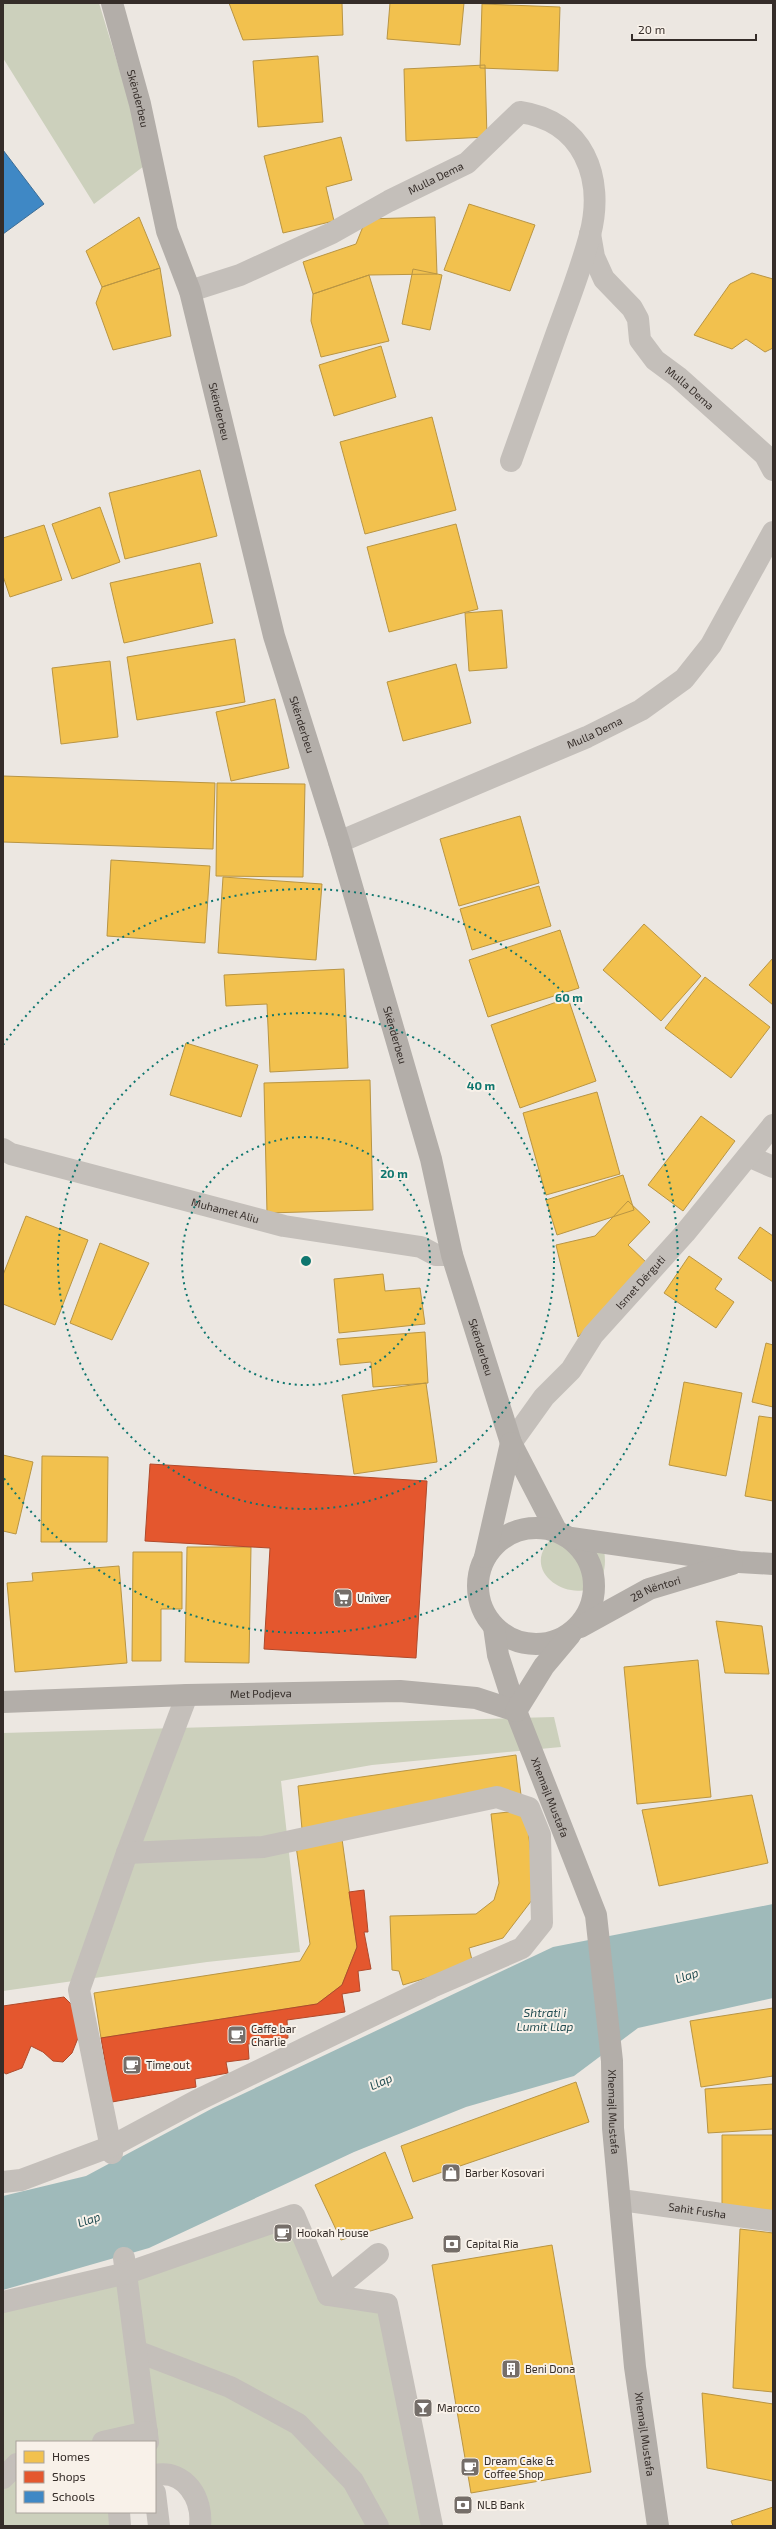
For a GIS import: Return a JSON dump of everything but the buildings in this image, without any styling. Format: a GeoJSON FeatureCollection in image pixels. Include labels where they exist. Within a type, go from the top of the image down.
{"type":"FeatureCollection","features":[{"type":"Feature","properties":{"kind":"main road","name":"Skënderbeu"},"geometry":{"type":"LineString","coordinates":[[112,3],[140,104],[167,230],[190,291],[274,636],[340,842],[430,1159],[452,1255],[511,1443],[563,1534]]}},
{"type":"Feature","properties":{"kind":"main road"},"geometry":{"type":"LineString","coordinates":[[511,1443],[485,1558],[478,1576],[478,1594],[483,1612],[494,1627],[506,1637],[522,1643],[539,1645],[555,1642],[574,1631]]}},
{"type":"Feature","properties":{"kind":"main road"},"geometry":{"type":"LineString","coordinates":[[485,1558],[495,1545],[508,1535],[523,1529],[540,1527],[563,1534],[583,1550],[591,1565],[595,1581],[592,1604],[588,1614],[544,1666],[516,1711]]}},
{"type":"Feature","properties":{"kind":"main road","name":"28 Nëntori"},"geometry":{"type":"LineString","coordinates":[[563,1534],[739,1562],[773,1564]]}},
{"type":"Feature","properties":{"kind":"main road","name":"28 Nëntori"},"geometry":{"type":"LineString","coordinates":[[574,1631],[649,1589],[739,1562]]}},
{"type":"Feature","properties":{"kind":"main road","name":"Xhemajl Mustafa"},"geometry":{"type":"LineString","coordinates":[[494,1627],[498,1655],[516,1711],[596,1915],[612,2061],[613,2128],[621,2200],[635,2367],[658,2526]]}},
{"type":"Feature","properties":{"kind":"main road","name":"Met Podjeva"},"geometry":{"type":"LineString","coordinates":[[3,1702],[187,1695],[400,1691],[476,1698],[516,1711]]}},
{"type":"Feature","properties":{"kind":"street","name":"Mulla Dema"},"geometry":{"type":"LineString","coordinates":[[190,291],[240,276],[332,233],[389,201],[467,164],[520,112],[539,114],[556,122],[571,134],[582,150],[592,181],[594,212],[590,234],[511,461]]}},
{"type":"Feature","properties":{"kind":"street","name":"Mulla Dema"},"geometry":{"type":"LineString","coordinates":[[590,234],[594,258],[604,278],[632,308],[638,319],[640,340],[655,360],[678,377],[765,455],[773,470]]}},
{"type":"Feature","properties":{"kind":"street","name":"Mulla Dema"},"geometry":{"type":"LineString","coordinates":[[340,842],[587,736],[641,710],[684,679],[711,645],[773,532]]}},
{"type":"Feature","properties":{"kind":"street","name":"Ismet Dërguti"},"geometry":{"type":"LineString","coordinates":[[511,1443],[544,1397],[571,1370],[593,1336],[685,1234],[773,1125]]}},
{"type":"Feature","properties":{"kind":"street","name":"Muhamet Aliu"},"geometry":{"type":"LineString","coordinates":[[3,1149],[11,1154],[284,1226],[421,1247],[436,1255],[452,1255]]}},
{"type":"Feature","properties":{"kind":"street"},"geometry":{"type":"LineString","coordinates":[[748,1156],[773,1167]]}},
{"type":"Feature","properties":{"kind":"street"},"geometry":{"type":"LineString","coordinates":[[112,2150],[79,1990],[127,1853],[187,1695]]}},
{"type":"Feature","properties":{"kind":"street"},"geometry":{"type":"LineString","coordinates":[[3,2182],[21,2180],[112,2150],[325,2039],[432,1987],[522,1948],[542,1923],[540,1835],[529,1808],[497,1797],[263,1847],[127,1853]]}},
{"type":"Feature","properties":{"kind":"street","name":"Sahit Fusha"},"geometry":{"type":"LineString","coordinates":[[621,2200],[773,2221]]}},
{"type":"Feature","properties":{"kind":"street"},"geometry":{"type":"LineString","coordinates":[[3,2302],[294,2215],[328,2295]]}},
{"type":"Feature","properties":{"kind":"street"},"geometry":{"type":"LineString","coordinates":[[328,2295],[378,2254]]}},
{"type":"Feature","properties":{"kind":"street"},"geometry":{"type":"LineString","coordinates":[[113,2441],[148,2437],[126,2265]]}},
{"type":"Feature","properties":{"kind":"street"},"geometry":{"type":"LineString","coordinates":[[328,2295],[387,2304],[432,2526]]}},
{"type":"Feature","properties":{"kind":"street"},"geometry":{"type":"LineString","coordinates":[[136,2351],[230,2387],[298,2424],[353,2481],[378,2526]]}},
{"type":"Feature","properties":{"kind":"street"},"geometry":{"type":"LineString","coordinates":[[3,2465],[16,2463]]}},
{"type":"Feature","properties":{"kind":"street"},"geometry":{"type":"LineString","coordinates":[[3,2478],[16,2464]]}},
{"type":"Feature","properties":{"kind":"street"},"geometry":{"type":"LineString","coordinates":[[156,2475],[172,2476],[184,2482],[194,2491],[200,2503],[200,2526]]}},
{"type":"Feature","properties":{"kind":"street"},"geometry":{"type":"LineString","coordinates":[[156,2500],[160,2526]]}},
{"type":"Feature","properties":{"kind":"street"},"geometry":{"type":"LineString","coordinates":[[119,2513],[120,2526]]}},
{"type":"Feature","properties":{"kind":"green space"},"geometry":{"type":"Polygon","coordinates":[[[3,3],[99,3],[148,163],[94,204],[3,58],[3,3]]]}},
{"type":"Feature","properties":{"kind":"green space"},"geometry":{"type":"Polygon","coordinates":[[[560,1531],[604,1550],[603,1573],[593,1586],[579,1591],[562,1588],[549,1579],[541,1565],[544,1549],[560,1531]]]}},
{"type":"Feature","properties":{"kind":"green space"},"geometry":{"type":"Polygon","coordinates":[[[554,1717],[561,1747],[372,1765],[281,1781],[300,1952],[207,1962],[3,1991],[3,1733],[554,1717]]]}},
{"type":"Feature","properties":{"kind":"green space"},"geometry":{"type":"Polygon","coordinates":[[[294,2215],[328,2295],[387,2304],[432,2526],[200,2526],[200,2503],[156,2476],[156,2441],[16,2441],[16,2462],[3,2465],[3,2303],[294,2215]]]}},
{"type":"Feature","properties":{"kind":"green space"},"geometry":{"type":"Polygon","coordinates":[[[16,2465],[16,2513],[119,2513],[120,2526],[3,2526],[3,2478],[16,2465]]]}},
{"type":"Feature","properties":{"kind":"water","name":"Shtrati i Lumit Llap"},"geometry":{"type":"Polygon","coordinates":[[[773,1904],[773,1998],[638,2028],[574,2076],[466,2107],[354,2152],[149,2248],[3,2290],[3,2196],[86,2176],[213,2108],[553,1947],[773,1904]]]}},
{"type":"Feature","properties":{"kind":"place","name":"Univer"},"geometry":{"type":"Point","coordinates":[343,1598]}},
{"type":"Feature","properties":{"kind":"place","name":"Caffe bar Charlie"},"geometry":{"type":"Point","coordinates":[237,2035]}},
{"type":"Feature","properties":{"kind":"place","name":"Time out"},"geometry":{"type":"Point","coordinates":[132,2065]}},
{"type":"Feature","properties":{"kind":"place","name":"Barber Kosovari"},"geometry":{"type":"Point","coordinates":[451,2173]}},
{"type":"Feature","properties":{"kind":"place","name":"Hookah House"},"geometry":{"type":"Point","coordinates":[283,2233]}},
{"type":"Feature","properties":{"kind":"place","name":"Capital Ria"},"geometry":{"type":"Point","coordinates":[452,2244]}},
{"type":"Feature","properties":{"kind":"place","name":"Beni Dona"},"geometry":{"type":"Point","coordinates":[511,2369]}},
{"type":"Feature","properties":{"kind":"place","name":"Marocco"},"geometry":{"type":"Point","coordinates":[423,2408]}},
{"type":"Feature","properties":{"kind":"place","name":"Dream Cake & Coffee Shop"},"geometry":{"type":"Point","coordinates":[470,2467]}},
{"type":"Feature","properties":{"kind":"place","name":"NLB Bank"},"geometry":{"type":"Point","coordinates":[463,2505]}},
{"type":"Feature","properties":{"kind":"water label","name":"Llap"},"geometry":{"type":"Point","coordinates":[687,1976]}},
{"type":"Feature","properties":{"kind":"water label","name":"Llap"},"geometry":{"type":"Point","coordinates":[381,2082]}},
{"type":"Feature","properties":{"kind":"water label","name":"Llap"},"geometry":{"type":"Point","coordinates":[89,2220]}}]}
